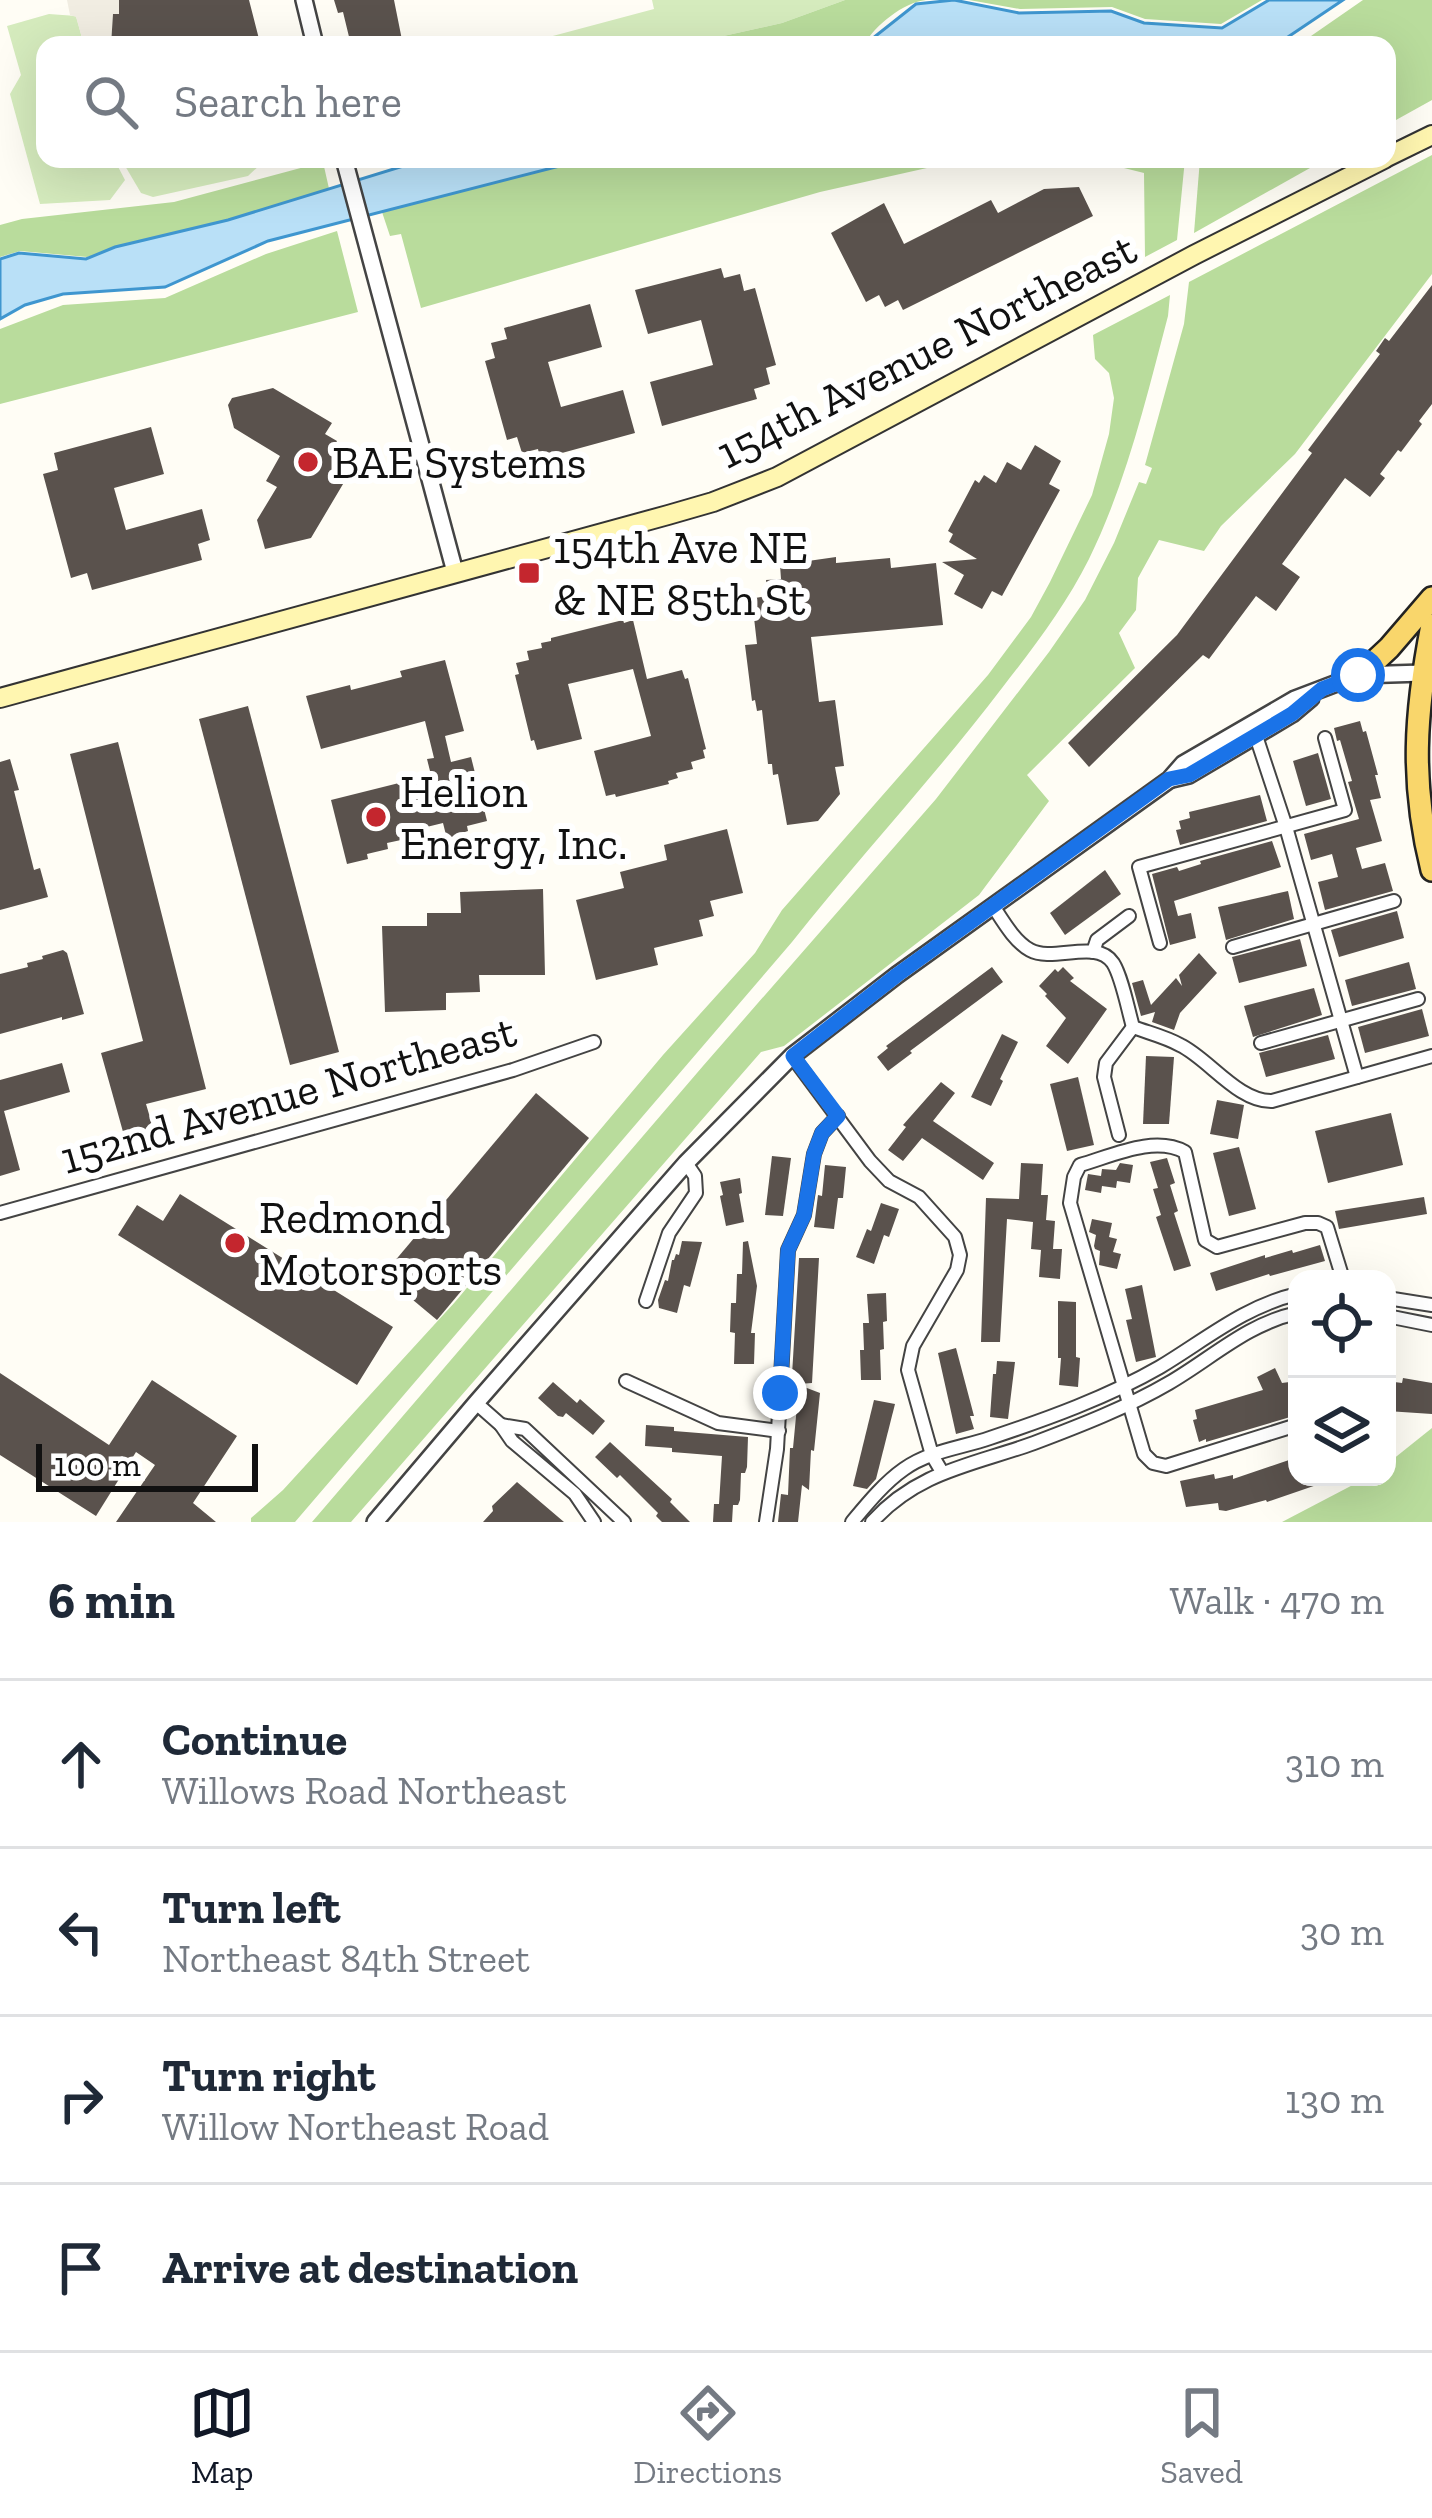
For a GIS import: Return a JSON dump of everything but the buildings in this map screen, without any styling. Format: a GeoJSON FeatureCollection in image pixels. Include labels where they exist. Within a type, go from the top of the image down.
{"type":"FeatureCollection","features":[{"type":"Feature","properties":{"kind":"main road","name":"154th Avenue Northeast"},"geometry":{"type":"LineString","coordinates":[[1396,153],[1432,135]]}},
{"type":"Feature","properties":{"kind":"main road","name":"154th Avenue Northeast"},"geometry":{"type":"LineString","coordinates":[[0,698],[713,502],[777,477],[1365,168]]}},
{"type":"Feature","properties":{"kind":"main road"},"geometry":{"type":"LineString","coordinates":[[1360,675],[1432,598]]}},
{"type":"Feature","properties":{"kind":"main road"},"geometry":{"type":"LineString","coordinates":[[1432,626],[1417,724],[1416,780],[1432,870]]}},
{"type":"Feature","properties":{"kind":"street"},"geometry":{"type":"LineString","coordinates":[[304,0],[313,36]]}},
{"type":"Feature","properties":{"kind":"street"},"geometry":{"type":"LineString","coordinates":[[346,168],[455,572]]}},
{"type":"Feature","properties":{"kind":"street"},"geometry":{"type":"LineString","coordinates":[[376,1522],[686,1163],[793,1056],[1169,779],[1183,764],[1295,698],[1360,675],[1423,674]]}},
{"type":"Feature","properties":{"kind":"street"},"geometry":{"type":"LineString","coordinates":[[1169,779],[1189,775],[1256,736],[1322,689]]}},
{"type":"Feature","properties":{"kind":"street"},"geometry":{"type":"LineString","coordinates":[[1256,736],[1357,1077]]}},
{"type":"Feature","properties":{"kind":"street"},"geometry":{"type":"LineString","coordinates":[[1160,944],[1139,867],[1345,810],[1325,738]]}},
{"type":"Feature","properties":{"kind":"street"},"geometry":{"type":"LineString","coordinates":[[1234,947],[1394,901]]}},
{"type":"Feature","properties":{"kind":"street"},"geometry":{"type":"LineString","coordinates":[[992,906],[1018,941],[1033,952],[1104,955],[1113,964],[1133,1028]]}},
{"type":"Feature","properties":{"kind":"street"},"geometry":{"type":"LineString","coordinates":[[1093,952],[1097,940],[1129,916]]}},
{"type":"Feature","properties":{"kind":"street"},"geometry":{"type":"LineString","coordinates":[[1261,1042],[1418,999]]}},
{"type":"Feature","properties":{"kind":"street"},"geometry":{"type":"LineString","coordinates":[[1133,1028],[1185,1046],[1198,1060],[1262,1101],[1432,1056]]}},
{"type":"Feature","properties":{"kind":"street"},"geometry":{"type":"LineString","coordinates":[[1119,1135],[1104,1077],[1106,1063],[1133,1028]]}},
{"type":"Feature","properties":{"kind":"street","name":"152nd Avenue Northeast"},"geometry":{"type":"LineString","coordinates":[[0,1214],[513,1070],[594,1042]]}},
{"type":"Feature","properties":{"kind":"street"},"geometry":{"type":"LineString","coordinates":[[793,1056],[870,1161],[889,1181],[919,1197],[956,1237],[957,1270],[913,1346],[908,1370],[932,1455],[942,1472]]}},
{"type":"Feature","properties":{"kind":"street"},"geometry":{"type":"LineString","coordinates":[[766,1522],[778,1431],[788,1250],[804,1215],[814,1154],[822,1133],[838,1116]]}},
{"type":"Feature","properties":{"kind":"street"},"geometry":{"type":"LineString","coordinates":[[1288,1428],[1166,1466],[1144,1454],[1070,1202],[1073,1177],[1080,1165],[1154,1145],[1172,1145],[1185,1152],[1205,1240],[1216,1247],[1318,1223],[1327,1227],[1340,1270]]}},
{"type":"Feature","properties":{"kind":"street"},"geometry":{"type":"LineString","coordinates":[[646,1301],[669,1233],[696,1192],[695,1176],[686,1163]]}},
{"type":"Feature","properties":{"kind":"street"},"geometry":{"type":"LineString","coordinates":[[853,1522],[902,1470],[1125,1385],[1235,1318],[1288,1297]]}},
{"type":"Feature","properties":{"kind":"street"},"geometry":{"type":"LineString","coordinates":[[1396,1299],[1432,1305]]}},
{"type":"Feature","properties":{"kind":"street"},"geometry":{"type":"LineString","coordinates":[[872,1522],[899,1495],[942,1472],[1035,1442],[1129,1402],[1169,1383],[1241,1334],[1288,1314]]}},
{"type":"Feature","properties":{"kind":"street"},"geometry":{"type":"LineString","coordinates":[[1396,1318],[1432,1324]]}},
{"type":"Feature","properties":{"kind":"street"},"geometry":{"type":"LineString","coordinates":[[626,1381],[718,1423],[778,1431]]}},
{"type":"Feature","properties":{"kind":"street"},"geometry":{"type":"LineString","coordinates":[[476,1403],[512,1441],[575,1494],[593,1522]]}},
{"type":"Feature","properties":{"kind":"street"},"geometry":{"type":"LineString","coordinates":[[500,1425],[525,1429],[624,1522]]}},
{"type":"Feature","properties":{"kind":"green space"},"geometry":{"type":"Polygon","coordinates":[[[652,0],[845,0],[782,23],[724,36],[553,36],[654,9],[652,0]]]}},
{"type":"Feature","properties":{"kind":"green space"},"geometry":{"type":"Polygon","coordinates":[[[845,0],[926,0],[891,16],[871,36],[724,36],[782,23],[845,0]]]}},
{"type":"Feature","properties":{"kind":"green space"},"geometry":{"type":"Polygon","coordinates":[[[969,0],[1262,0],[1221,24],[1145,19],[1112,7],[1020,9],[969,0]]]}},
{"type":"Feature","properties":{"kind":"green space"},"geometry":{"type":"Polygon","coordinates":[[[1363,0],[1432,0],[1432,100],[1396,120],[1396,36],[1311,36],[1363,0]]]}},
{"type":"Feature","properties":{"kind":"green space"},"geometry":{"type":"Polygon","coordinates":[[[49,14],[76,16],[82,36],[36,36],[36,168],[119,168],[125,180],[110,200],[40,204],[10,94],[21,75],[7,26],[49,14]]]}},
{"type":"Feature","properties":{"kind":"green space"},"geometry":{"type":"Polygon","coordinates":[[[1432,155],[1432,274],[1295,454],[1221,526],[1204,551],[1159,540],[1138,578],[1136,610],[1119,633],[1135,668],[1027,775],[1049,801],[979,895],[784,1046],[761,1052],[351,1522],[312,1522],[936,799],[1049,652],[1085,600],[1139,482],[1146,484],[1152,468],[1145,465],[1184,324],[1189,282],[1432,155]]]}},
{"type":"Feature","properties":{"kind":"green space"},"geometry":{"type":"Polygon","coordinates":[[[126,168],[257,168],[248,176],[153,197],[141,193],[126,168]]]}},
{"type":"Feature","properties":{"kind":"green space"},"geometry":{"type":"Polygon","coordinates":[[[301,168],[324,168],[330,193],[87,257],[20,251],[0,257],[0,225],[174,202],[301,168]]]}},
{"type":"Feature","properties":{"kind":"green space"},"geometry":{"type":"Polygon","coordinates":[[[551,168],[927,168],[820,192],[421,308],[401,234],[390,236],[382,212],[551,168]]]}},
{"type":"Feature","properties":{"kind":"green space"},"geometry":{"type":"Polygon","coordinates":[[[1124,168],[1184,168],[1177,240],[1145,257],[1144,173],[1124,168]]]}},
{"type":"Feature","properties":{"kind":"green space"},"geometry":{"type":"Polygon","coordinates":[[[1199,168],[1310,168],[1194,233],[1199,168]]]}},
{"type":"Feature","properties":{"kind":"green space"},"geometry":{"type":"Polygon","coordinates":[[[337,231],[358,312],[0,404],[0,329],[63,305],[165,298],[266,254],[337,231]]]}},
{"type":"Feature","properties":{"kind":"green space"},"geometry":{"type":"Polygon","coordinates":[[[1170,295],[1143,409],[1114,500],[1080,576],[1026,657],[792,942],[295,1522],[251,1522],[455,1302],[755,953],[782,910],[988,675],[1031,617],[1092,495],[1114,398],[1109,373],[1095,359],[1093,335],[1170,295]]]}},
{"type":"Feature","properties":{"kind":"green space"},"geometry":{"type":"Polygon","coordinates":[[[1432,1428],[1432,1522],[1282,1522],[1351,1486],[1396,1486],[1396,1457],[1432,1428]]]}},
{"type":"Feature","properties":{"kind":"shaded area"},"geometry":{"type":"Polygon","coordinates":[[[67,0],[119,0],[112,36],[81,36],[76,17],[70,15],[67,0]]]}},
{"type":"Feature","properties":{"kind":"water"},"geometry":{"type":"Polygon","coordinates":[[[954,0],[1019,13],[1111,11],[1144,23],[1222,28],[1269,0],[1343,0],[1289,36],[876,36],[916,4],[954,0]]]}},
{"type":"Feature","properties":{"kind":"water"},"geometry":{"type":"Polygon","coordinates":[[[397,168],[552,168],[268,241],[165,287],[63,294],[25,305],[0,319],[0,259],[19,253],[86,259],[115,247],[228,220],[397,168]]]}},
{"type":"Feature","properties":{"kind":"place","name":"BAE Systems"},"geometry":{"type":"Point","coordinates":[308,462]}},
{"type":"Feature","properties":{"kind":"place","name":"154th Ave NE & NE 85th St"},"geometry":{"type":"Point","coordinates":[529,573]}},
{"type":"Feature","properties":{"kind":"place","name":"Helion Energy, Inc."},"geometry":{"type":"Point","coordinates":[376,817]}},
{"type":"Feature","properties":{"kind":"place","name":"Redmond Motorsports"},"geometry":{"type":"Point","coordinates":[235,1243]}},
{"type":"Feature","properties":{"kind":"route"},"geometry":{"type":"LineString","coordinates":[[780,1393],[788,1250],[804,1215],[814,1154],[822,1133],[838,1116],[793,1056],[1169,779],[1189,775],[1292,714],[1322,689],[1358,675]]}}]}
